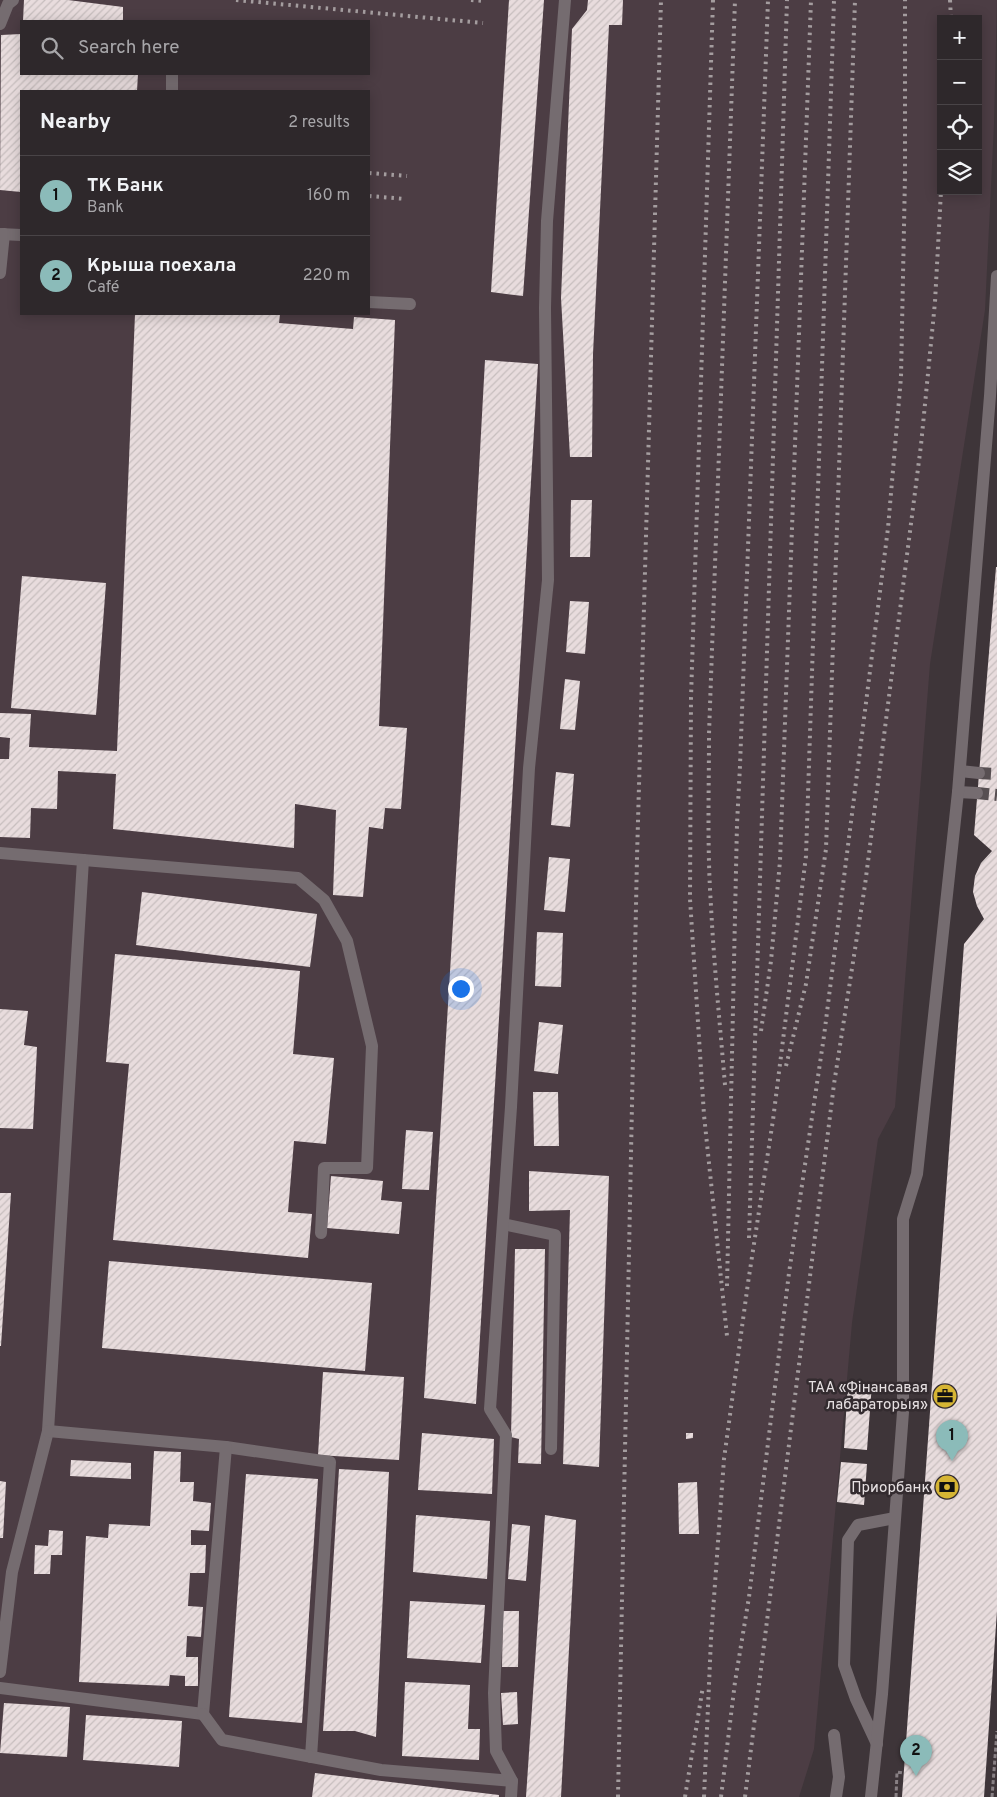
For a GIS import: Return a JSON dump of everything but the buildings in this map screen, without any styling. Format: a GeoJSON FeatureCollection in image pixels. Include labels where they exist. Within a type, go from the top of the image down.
{"type":"FeatureCollection","features":[{"type":"Feature","properties":{"kind":"lane"},"geometry":{"type":"LineString","coordinates":[[0,24],[8,4],[13,0]]}},
{"type":"Feature","properties":{"kind":"lane"},"geometry":{"type":"LineString","coordinates":[[510,1797],[512,1781],[496,1751],[494,1692],[506,1435],[490,1409],[503,1224],[529,768],[548,580],[545,308],[547,221],[565,0]]}},
{"type":"Feature","properties":{"kind":"lane"},"geometry":{"type":"LineString","coordinates":[[172,75],[172,90]]}},
{"type":"Feature","properties":{"kind":"lane"},"geometry":{"type":"LineString","coordinates":[[0,273],[2,234],[20,235]]}},
{"type":"Feature","properties":{"kind":"lane"},"geometry":{"type":"LineString","coordinates":[[872,1797],[903,1412],[903,1219],[917,1174],[958,792],[990,396],[997,276]]}},
{"type":"Feature","properties":{"kind":"lane"},"geometry":{"type":"LineString","coordinates":[[370,302],[410,304]]}},
{"type":"Feature","properties":{"kind":"lane"},"geometry":{"type":"LineString","coordinates":[[960,771],[979,773]]}},
{"type":"Feature","properties":{"kind":"lane"},"geometry":{"type":"LineString","coordinates":[[958,792],[978,793]]}},
{"type":"Feature","properties":{"kind":"lane"},"geometry":{"type":"LineString","coordinates":[[0,854],[298,878],[324,900],[347,941],[372,1046],[367,1168],[324,1168],[321,1233]]}},
{"type":"Feature","properties":{"kind":"lane"},"geometry":{"type":"LineString","coordinates":[[0,1672],[6,1571],[48,1431],[83,860]]}},
{"type":"Feature","properties":{"kind":"lane"},"geometry":{"type":"LineString","coordinates":[[503,1224],[555,1235],[552,1449]]}},
{"type":"Feature","properties":{"kind":"lane"},"geometry":{"type":"LineString","coordinates":[[48,1431],[226,1447],[330,1462],[311,1757]]}},
{"type":"Feature","properties":{"kind":"lane"},"geometry":{"type":"LineString","coordinates":[[226,1447],[203,1714],[222,1740],[381,1770],[512,1781]]}},
{"type":"Feature","properties":{"kind":"lane"},"geometry":{"type":"LineString","coordinates":[[877,1744],[856,1700],[844,1666],[848,1540],[858,1525],[895,1518]]}},
{"type":"Feature","properties":{"kind":"lane"},"geometry":{"type":"LineString","coordinates":[[0,1688],[203,1714]]}},
{"type":"Feature","properties":{"kind":"lane"},"geometry":{"type":"LineString","coordinates":[[834,1735],[839,1777],[836,1797]]}},
{"type":"Feature","properties":{"kind":"path"},"geometry":{"type":"LineString","coordinates":[[992,1797],[997,1731]]}},
{"type":"Feature","properties":{"kind":"path"},"geometry":{"type":"LineString","coordinates":[[896,1797],[897,1772],[904,1773]]}},
{"type":"Feature","properties":{"kind":"shaded area"},"geometry":{"type":"Polygon","coordinates":[[[0,0],[997,0],[994,124],[985,310],[930,664],[895,1107],[878,1139],[852,1323],[814,1749],[799,1797],[0,1797],[0,0]]]}},
{"type":"Feature","properties":{"kind":"tunnel"},"geometry":{"type":"LineString","coordinates":[[979,773],[997,774]]}},
{"type":"Feature","properties":{"kind":"tunnel"},"geometry":{"type":"LineString","coordinates":[[977,793],[997,795]]}},
{"type":"Feature","properties":{"kind":"railway"},"geometry":{"type":"LineString","coordinates":[[236,0],[483,23]]}},
{"type":"Feature","properties":{"kind":"railway"},"geometry":{"type":"LineString","coordinates":[[471,0],[485,1]]}},
{"type":"Feature","properties":{"kind":"railway"},"geometry":{"type":"LineString","coordinates":[[618,1797],[637,857],[661,0]]}},
{"type":"Feature","properties":{"kind":"railway"},"geometry":{"type":"LineString","coordinates":[[713,0],[691,698],[690,899],[704,1115],[727,1336]]}},
{"type":"Feature","properties":{"kind":"railway"},"geometry":{"type":"LineString","coordinates":[[725,1085],[715,973],[710,884],[709,734],[735,0]]}},
{"type":"Feature","properties":{"kind":"railway"},"geometry":{"type":"LineString","coordinates":[[727,1286],[737,824],[768,0]]}},
{"type":"Feature","properties":{"kind":"railway"},"geometry":{"type":"LineString","coordinates":[[749,1238],[787,0]]}},
{"type":"Feature","properties":{"kind":"railway"},"geometry":{"type":"LineString","coordinates":[[761,1031],[771,961],[780,861],[811,0]]}},
{"type":"Feature","properties":{"kind":"railway"},"geometry":{"type":"LineString","coordinates":[[704,1797],[711,1639],[724,1459],[773,1120],[806,856],[834,0]]}},
{"type":"Feature","properties":{"kind":"railway"},"geometry":{"type":"LineString","coordinates":[[786,1066],[806,984],[826,849],[855,0]]}},
{"type":"Feature","properties":{"kind":"railway"},"geometry":{"type":"LineString","coordinates":[[721,1797],[735,1682],[749,1597],[789,1273],[824,1036],[888,528],[901,377],[905,176],[905,0]]}},
{"type":"Feature","properties":{"kind":"railway"},"geometry":{"type":"LineString","coordinates":[[950,0],[951,15]]}},
{"type":"Feature","properties":{"kind":"railway"},"geometry":{"type":"LineString","coordinates":[[370,173],[407,176]]}},
{"type":"Feature","properties":{"kind":"railway"},"geometry":{"type":"LineString","coordinates":[[745,1797],[834,1084],[865,885],[921,445],[935,302],[941,195]]}},
{"type":"Feature","properties":{"kind":"railway"},"geometry":{"type":"LineString","coordinates":[[370,196],[406,199]]}},
{"type":"Feature","properties":{"kind":"railway"},"geometry":{"type":"LineString","coordinates":[[685,1797],[703,1686]]}},
{"type":"Feature","properties":{"kind":"place","name":"ТАА «Фінансавая лабараторыя»"},"geometry":{"type":"Point","coordinates":[945,1396]}},
{"type":"Feature","properties":{"kind":"place","name":"ТК Банк"},"geometry":{"type":"Point","coordinates":[952,1461]}},
{"type":"Feature","properties":{"kind":"place","name":"Приорбанк"},"geometry":{"type":"Point","coordinates":[947,1487]}},
{"type":"Feature","properties":{"kind":"place","name":"Крыша поехала"},"geometry":{"type":"Point","coordinates":[916,1776]}}]}
